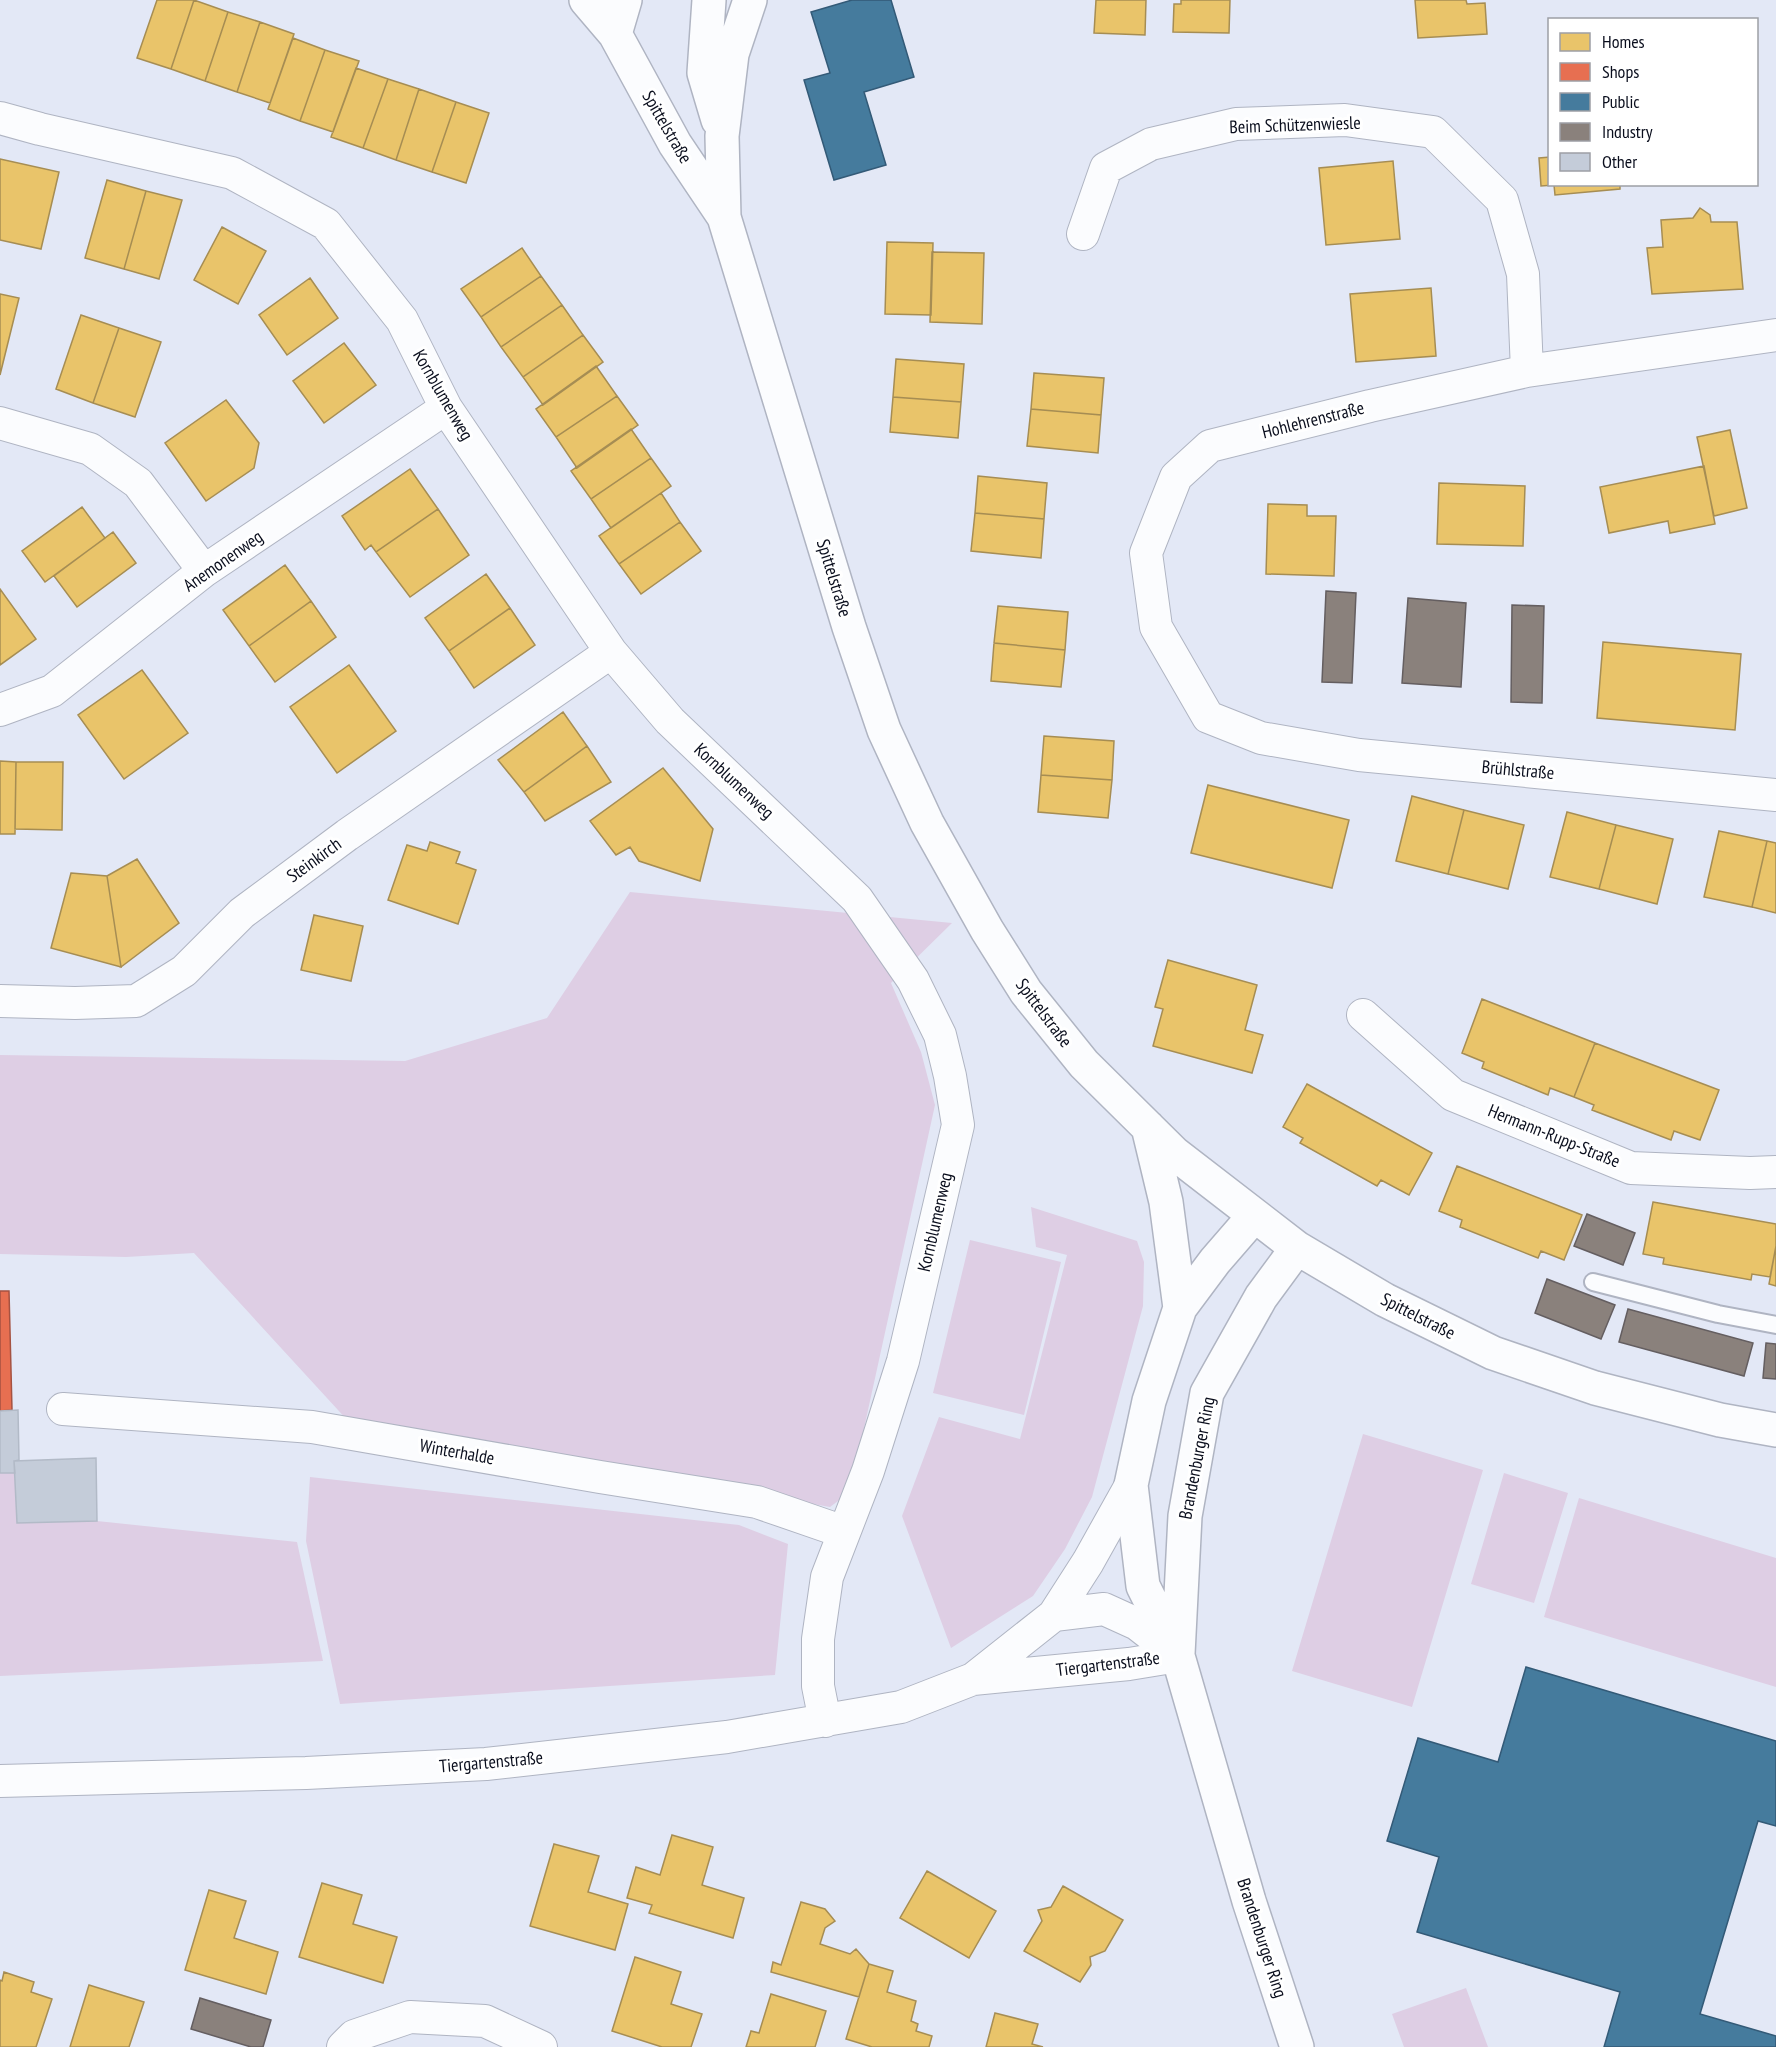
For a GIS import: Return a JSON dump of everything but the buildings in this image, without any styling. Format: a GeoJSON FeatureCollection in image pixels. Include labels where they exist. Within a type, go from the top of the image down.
{"type":"FeatureCollection","features":[{"type":"Feature","properties":{"kind":"main road","name":"Spittelstraße"},"geometry":{"type":"LineString","coordinates":[[586,0],[615,34],[675,144],[724,217]]}},
{"type":"Feature","properties":{"kind":"main road"},"geometry":{"type":"LineString","coordinates":[[615,34],[625,0]]}},
{"type":"Feature","properties":{"kind":"main road","name":"Spittelstraße"},"geometry":{"type":"LineString","coordinates":[[709,0],[704,73],[722,136]]}},
{"type":"Feature","properties":{"kind":"main road","name":"Spittelstraße"},"geometry":{"type":"LineString","coordinates":[[750,0],[732,54],[722,136],[724,217],[853,638],[884,730],[927,824],[987,930],[1026,992],[1084,1064],[1174,1153],[1297,1248],[1385,1300],[1493,1353],[1595,1388],[1720,1420],[1776,1430]]}},
{"type":"Feature","properties":{"kind":"main road","name":"Brandenburger Ring"},"geometry":{"type":"LineString","coordinates":[[1148,1127],[1166,1202],[1180,1308]]}},
{"type":"Feature","properties":{"kind":"main road","name":"Brandenburger Ring"},"geometry":{"type":"LineString","coordinates":[[1254,1216],[1215,1261],[1180,1308],[1149,1401],[1131,1485],[1143,1586],[1178,1656],[1249,1901],[1297,2047]]}},
{"type":"Feature","properties":{"kind":"main road","name":"Brandenburger Ring"},"geometry":{"type":"LineString","coordinates":[[1178,1656],[1185,1516],[1207,1393],[1261,1297],[1297,1248]]}},
{"type":"Feature","properties":{"kind":"street","name":"Kornblumenweg"},"geometry":{"type":"LineString","coordinates":[[0,118],[232,173],[326,225],[402,321],[446,408],[611,652],[670,721],[857,899],[913,980],[940,1035],[958,1125],[903,1361],[868,1471],[827,1577],[818,1639],[818,1686],[825,1721]]}},
{"type":"Feature","properties":{"kind":"street","name":"Beim Schützenwiesle"},"geometry":{"type":"LineString","coordinates":[[1083,234],[1106,168],[1151,144],[1236,124],[1345,120],[1433,132],[1502,200],[1523,274],[1527,371]]}},
{"type":"Feature","properties":{"kind":"street","name":"Hohlehrenstraße"},"geometry":{"type":"LineString","coordinates":[[1261,738],[1208,717],[1156,627],[1146,553],[1176,477],[1210,446],[1370,406],[1527,371],[1776,335]]}},
{"type":"Feature","properties":{"kind":"street","name":"Anemonenweg"},"geometry":{"type":"LineString","coordinates":[[0,710],[52,691],[204,571],[446,408]]}},
{"type":"Feature","properties":{"kind":"street"},"geometry":{"type":"LineString","coordinates":[[0,423],[90,449],[138,483],[204,571]]}},
{"type":"Feature","properties":{"kind":"street","name":"Steinkirch"},"geometry":{"type":"LineString","coordinates":[[0,1001],[75,1003],[136,1001],[184,971],[242,913],[347,835],[611,652]]}},
{"type":"Feature","properties":{"kind":"street","name":"Brühlstraße"},"geometry":{"type":"LineString","coordinates":[[1261,738],[1359,755],[1776,795]]}},
{"type":"Feature","properties":{"kind":"street","name":"Hermann-Rupp-Straße"},"geometry":{"type":"LineString","coordinates":[[1364,1015],[1453,1095],[1631,1168],[1776,1172]]}},
{"type":"Feature","properties":{"kind":"street","name":"Winterhalde"},"geometry":{"type":"LineString","coordinates":[[63,1409],[312,1427],[600,1478],[757,1502],[844,1532]]}},
{"type":"Feature","properties":{"kind":"street","name":"Tiergartenstraße"},"geometry":{"type":"LineString","coordinates":[[973,1679],[1054,1615],[1088,1562],[1131,1485]]}},
{"type":"Feature","properties":{"kind":"street","name":"Tiergartenstraße"},"geometry":{"type":"LineString","coordinates":[[1054,1615],[1104,1609],[1137,1624],[1178,1656]]}},
{"type":"Feature","properties":{"kind":"street","name":"Tiergartenstraße"},"geometry":{"type":"LineString","coordinates":[[0,1781],[306,1773],[486,1764],[727,1737],[901,1707],[973,1679],[1129,1664],[1178,1656]]}},
{"type":"Feature","properties":{"kind":"street"},"geometry":{"type":"LineString","coordinates":[[343,2047],[354,2036],[410,2017],[485,2021],[541,2047]]}},
{"type":"Feature","properties":{"kind":"lane"},"geometry":{"type":"LineString","coordinates":[[1593,1282],[1718,1314],[1776,1325]]}},
{"type":"Feature","properties":{"kind":"shaded area"},"geometry":{"type":"Polygon","coordinates":[[[630,892],[952,923],[891,983],[921,1052],[935,1105],[850,1492],[830,1507],[349,1422],[194,1253],[126,1257],[0,1254],[0,1055],[405,1061],[547,1018],[630,892]]]}},
{"type":"Feature","properties":{"kind":"shaded area"},"geometry":{"type":"Polygon","coordinates":[[[1031,1207],[1137,1241],[1144,1262],[1143,1306],[1092,1497],[1065,1549],[1033,1596],[951,1648],[902,1516],[939,1417],[1020,1439],[1067,1255],[1036,1247],[1031,1207]]]}},
{"type":"Feature","properties":{"kind":"shaded area"},"geometry":{"type":"Polygon","coordinates":[[[970,1240],[1061,1262],[1024,1415],[933,1393],[970,1240]]]}},
{"type":"Feature","properties":{"kind":"shaded area"},"geometry":{"type":"Polygon","coordinates":[[[1363,1434],[1483,1470],[1412,1707],[1292,1671],[1363,1434]]]}},
{"type":"Feature","properties":{"kind":"shaded area"},"geometry":{"type":"Polygon","coordinates":[[[0,1473],[15,1473],[17,1523],[97,1521],[297,1542],[323,1661],[0,1676],[0,1473]]]}},
{"type":"Feature","properties":{"kind":"shaded area"},"geometry":{"type":"Polygon","coordinates":[[[1504,1473],[1568,1493],[1534,1603],[1471,1584],[1504,1473]]]}},
{"type":"Feature","properties":{"kind":"shaded area"},"geometry":{"type":"Polygon","coordinates":[[[310,1477],[739,1525],[788,1544],[775,1675],[340,1704],[306,1541],[310,1477]]]}},
{"type":"Feature","properties":{"kind":"shaded area"},"geometry":{"type":"Polygon","coordinates":[[[1579,1498],[1776,1558],[1776,1687],[1544,1617],[1579,1498]]]}},
{"type":"Feature","properties":{"kind":"shaded area"},"geometry":{"type":"Polygon","coordinates":[[[1466,1988],[1488,2047],[1404,2047],[1392,2014],[1466,1988]]]}}]}
